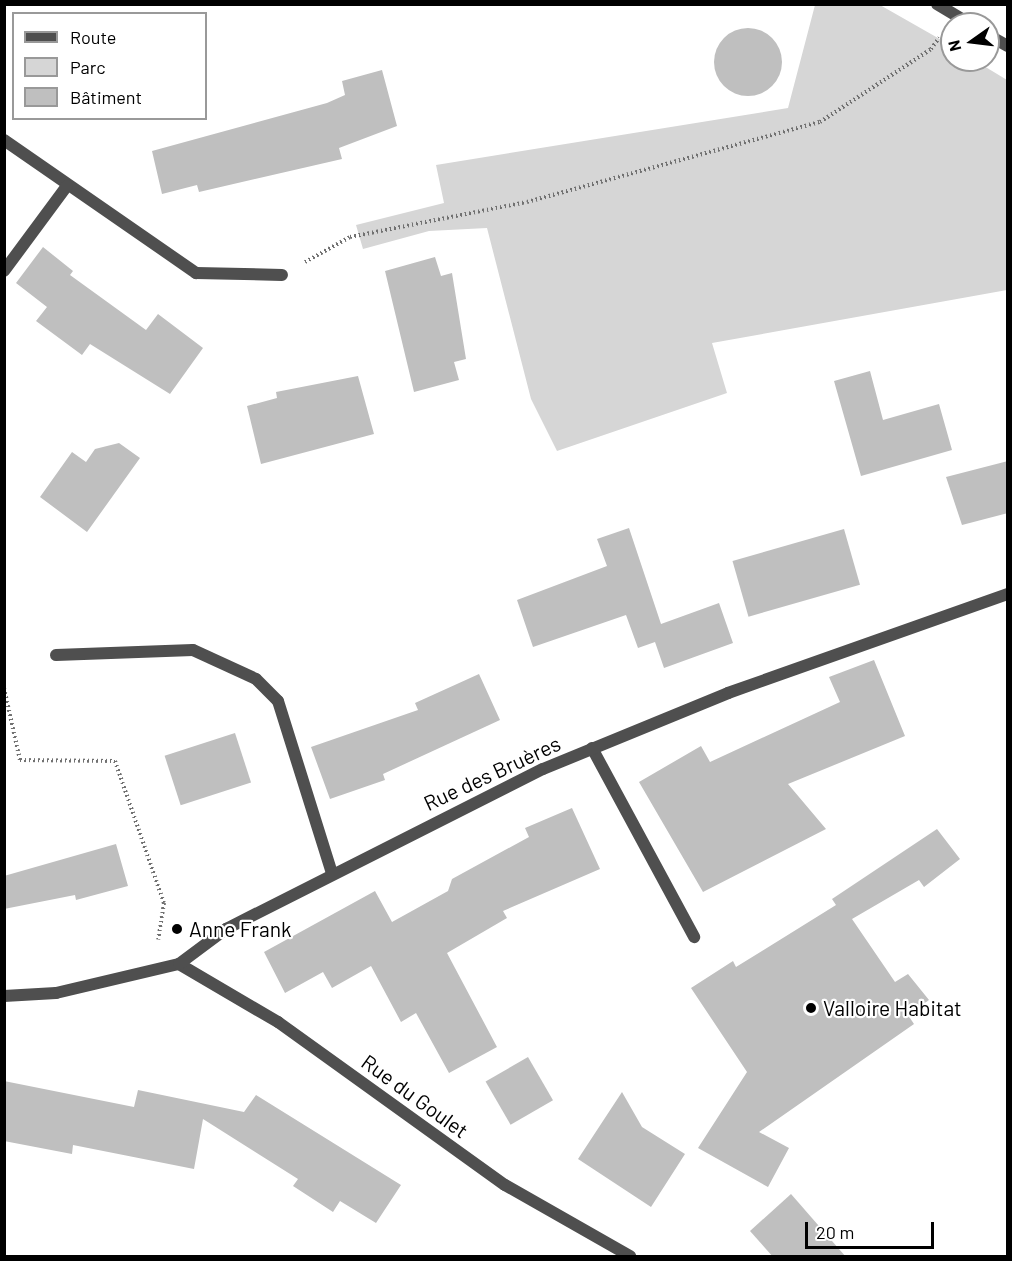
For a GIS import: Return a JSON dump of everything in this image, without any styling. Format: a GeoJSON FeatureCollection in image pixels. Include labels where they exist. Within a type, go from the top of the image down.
{"type":"FeatureCollection","features":[{"type":"Feature","properties":{"kind":"street"},"geometry":{"type":"LineString","coordinates":[[4,140],[67,186],[196,273],[282,275]]}},
{"type":"Feature","properties":{"kind":"street"},"geometry":{"type":"LineString","coordinates":[[4,271],[67,186]]}},
{"type":"Feature","properties":{"kind":"street","name":"Rue des Bruères"},"geometry":{"type":"LineString","coordinates":[[4,996],[56,993],[179,964],[226,928],[332,873],[592,748],[728,693],[1008,594]]}},
{"type":"Feature","properties":{"kind":"street"},"geometry":{"type":"LineString","coordinates":[[56,655],[193,650],[256,679],[278,701],[332,873]]}},
{"type":"Feature","properties":{"kind":"street"},"geometry":{"type":"LineString","coordinates":[[592,748],[694,937]]}},
{"type":"Feature","properties":{"kind":"street","name":"Rue du Goulet"},"geometry":{"type":"LineString","coordinates":[[179,964],[278,1022],[506,1185],[630,1257]]}},
{"type":"Feature","properties":{"kind":"path"},"geometry":{"type":"LineString","coordinates":[[282,275],[350,237],[527,202],[820,122],[931,49],[940,37]]}},
{"type":"Feature","properties":{"kind":"path"},"geometry":{"type":"LineString","coordinates":[[4,688],[20,760],[115,761],[164,903],[158,941]]}},
{"type":"Feature","properties":{"kind":"green space"},"geometry":{"type":"Polygon","coordinates":[[[815,5],[880,5],[940,39],[940,72],[994,72],[1007,80],[1007,290],[712,343],[727,393],[557,451],[531,399],[487,228],[429,231],[363,249],[356,225],[444,203],[436,165],[788,108],[815,5]]]}},
{"type":"Feature","properties":{"kind":"building"},"geometry":{"type":"Polygon","coordinates":[[[748,28],[761,31],[772,38],[779,49],[782,62],[779,75],[772,86],[761,93],[748,96],[735,93],[724,86],[717,75],[714,62],[717,49],[724,38],[735,31],[748,28]]]}},
{"type":"Feature","properties":{"kind":"building"},"geometry":{"type":"Polygon","coordinates":[[[382,70],[397,126],[339,148],[342,159],[199,192],[197,185],[162,194],[152,151],[327,103],[345,95],[342,81],[382,70]]]}},
{"type":"Feature","properties":{"kind":"building"},"geometry":{"type":"Polygon","coordinates":[[[43,247],[73,271],[70,275],[146,330],[158,314],[203,348],[170,394],[90,344],[82,355],[36,321],[47,307],[16,283],[43,247]]]}},
{"type":"Feature","properties":{"kind":"building"},"geometry":{"type":"Polygon","coordinates":[[[435,257],[441,276],[452,273],[466,359],[454,362],[459,380],[414,392],[385,271],[435,257]]]}},
{"type":"Feature","properties":{"kind":"building"},"geometry":{"type":"Polygon","coordinates":[[[870,371],[883,420],[939,404],[952,450],[861,476],[834,381],[870,371]]]}},
{"type":"Feature","properties":{"kind":"building"},"geometry":{"type":"Polygon","coordinates":[[[358,376],[374,434],[261,464],[247,406],[277,398],[276,392],[358,376]]]}},
{"type":"Feature","properties":{"kind":"building"},"geometry":{"type":"Polygon","coordinates":[[[119,443],[140,458],[87,532],[40,497],[72,452],[86,462],[95,449],[119,443]]]}},
{"type":"Feature","properties":{"kind":"building"},"geometry":{"type":"Polygon","coordinates":[[[1008,461],[1008,513],[962,525],[946,477],[1008,461]]]}},
{"type":"Feature","properties":{"kind":"building"},"geometry":{"type":"Polygon","coordinates":[[[629,528],[661,624],[719,603],[733,643],[664,668],[655,642],[638,648],[626,615],[533,647],[517,600],[607,566],[597,539],[629,528]]]}},
{"type":"Feature","properties":{"kind":"building"},"geometry":{"type":"Polygon","coordinates":[[[844,529],[860,585],[748,617],[732,561],[844,529]]]}},
{"type":"Feature","properties":{"kind":"building"},"geometry":{"type":"Polygon","coordinates":[[[874,660],[905,736],[788,784],[826,829],[703,892],[639,782],[701,746],[710,762],[840,702],[829,677],[874,660]]]}},
{"type":"Feature","properties":{"kind":"building"},"geometry":{"type":"Polygon","coordinates":[[[479,674],[500,720],[383,774],[385,780],[330,799],[311,747],[418,710],[415,703],[479,674]]]}},
{"type":"Feature","properties":{"kind":"building"},"geometry":{"type":"Polygon","coordinates":[[[235,733],[251,782],[181,805],[165,756],[235,733]]]}},
{"type":"Feature","properties":{"kind":"building"},"geometry":{"type":"Polygon","coordinates":[[[572,808],[600,869],[503,911],[507,918],[447,953],[497,1047],[449,1073],[416,1013],[401,1022],[371,966],[332,988],[323,972],[285,993],[264,952],[375,891],[392,922],[448,891],[452,879],[529,837],[525,828],[572,808]]]}},
{"type":"Feature","properties":{"kind":"building","name":"Valloire Habitat"},"geometry":{"type":"Polygon","coordinates":[[[937,829],[960,859],[924,887],[919,880],[852,919],[895,982],[908,974],[929,1000],[908,1015],[914,1024],[759,1132],[789,1148],[768,1187],[698,1148],[747,1072],[691,988],[733,961],[736,967],[836,905],[832,899],[937,829]]]}},
{"type":"Feature","properties":{"kind":"building"},"geometry":{"type":"Polygon","coordinates":[[[116,844],[128,886],[76,900],[75,895],[4,909],[4,876],[116,844]]]}},
{"type":"Feature","properties":{"kind":"building"},"geometry":{"type":"Polygon","coordinates":[[[528,1057],[553,1100],[511,1125],[486,1082],[528,1057]]]}},
{"type":"Feature","properties":{"kind":"building"},"geometry":{"type":"Polygon","coordinates":[[[4,1081],[134,1107],[138,1090],[244,1112],[256,1095],[401,1185],[376,1223],[340,1201],[333,1212],[293,1186],[298,1179],[203,1119],[194,1169],[73,1145],[72,1154],[4,1141],[4,1081]]]}},
{"type":"Feature","properties":{"kind":"building"},"geometry":{"type":"Polygon","coordinates":[[[622,1092],[642,1127],[685,1154],[651,1207],[578,1159],[622,1092]]]}},
{"type":"Feature","properties":{"kind":"building"},"geometry":{"type":"Polygon","coordinates":[[[791,1194],[846,1257],[773,1257],[750,1231],[791,1194]]]}},
{"type":"Feature","properties":{"kind":"place","name":"Anne Frank"},"geometry":{"type":"Point","coordinates":[177,929]}},
{"type":"Feature","properties":{"kind":"place","name":"Valloire Habitat"},"geometry":{"type":"Point","coordinates":[811,1008]}}]}
